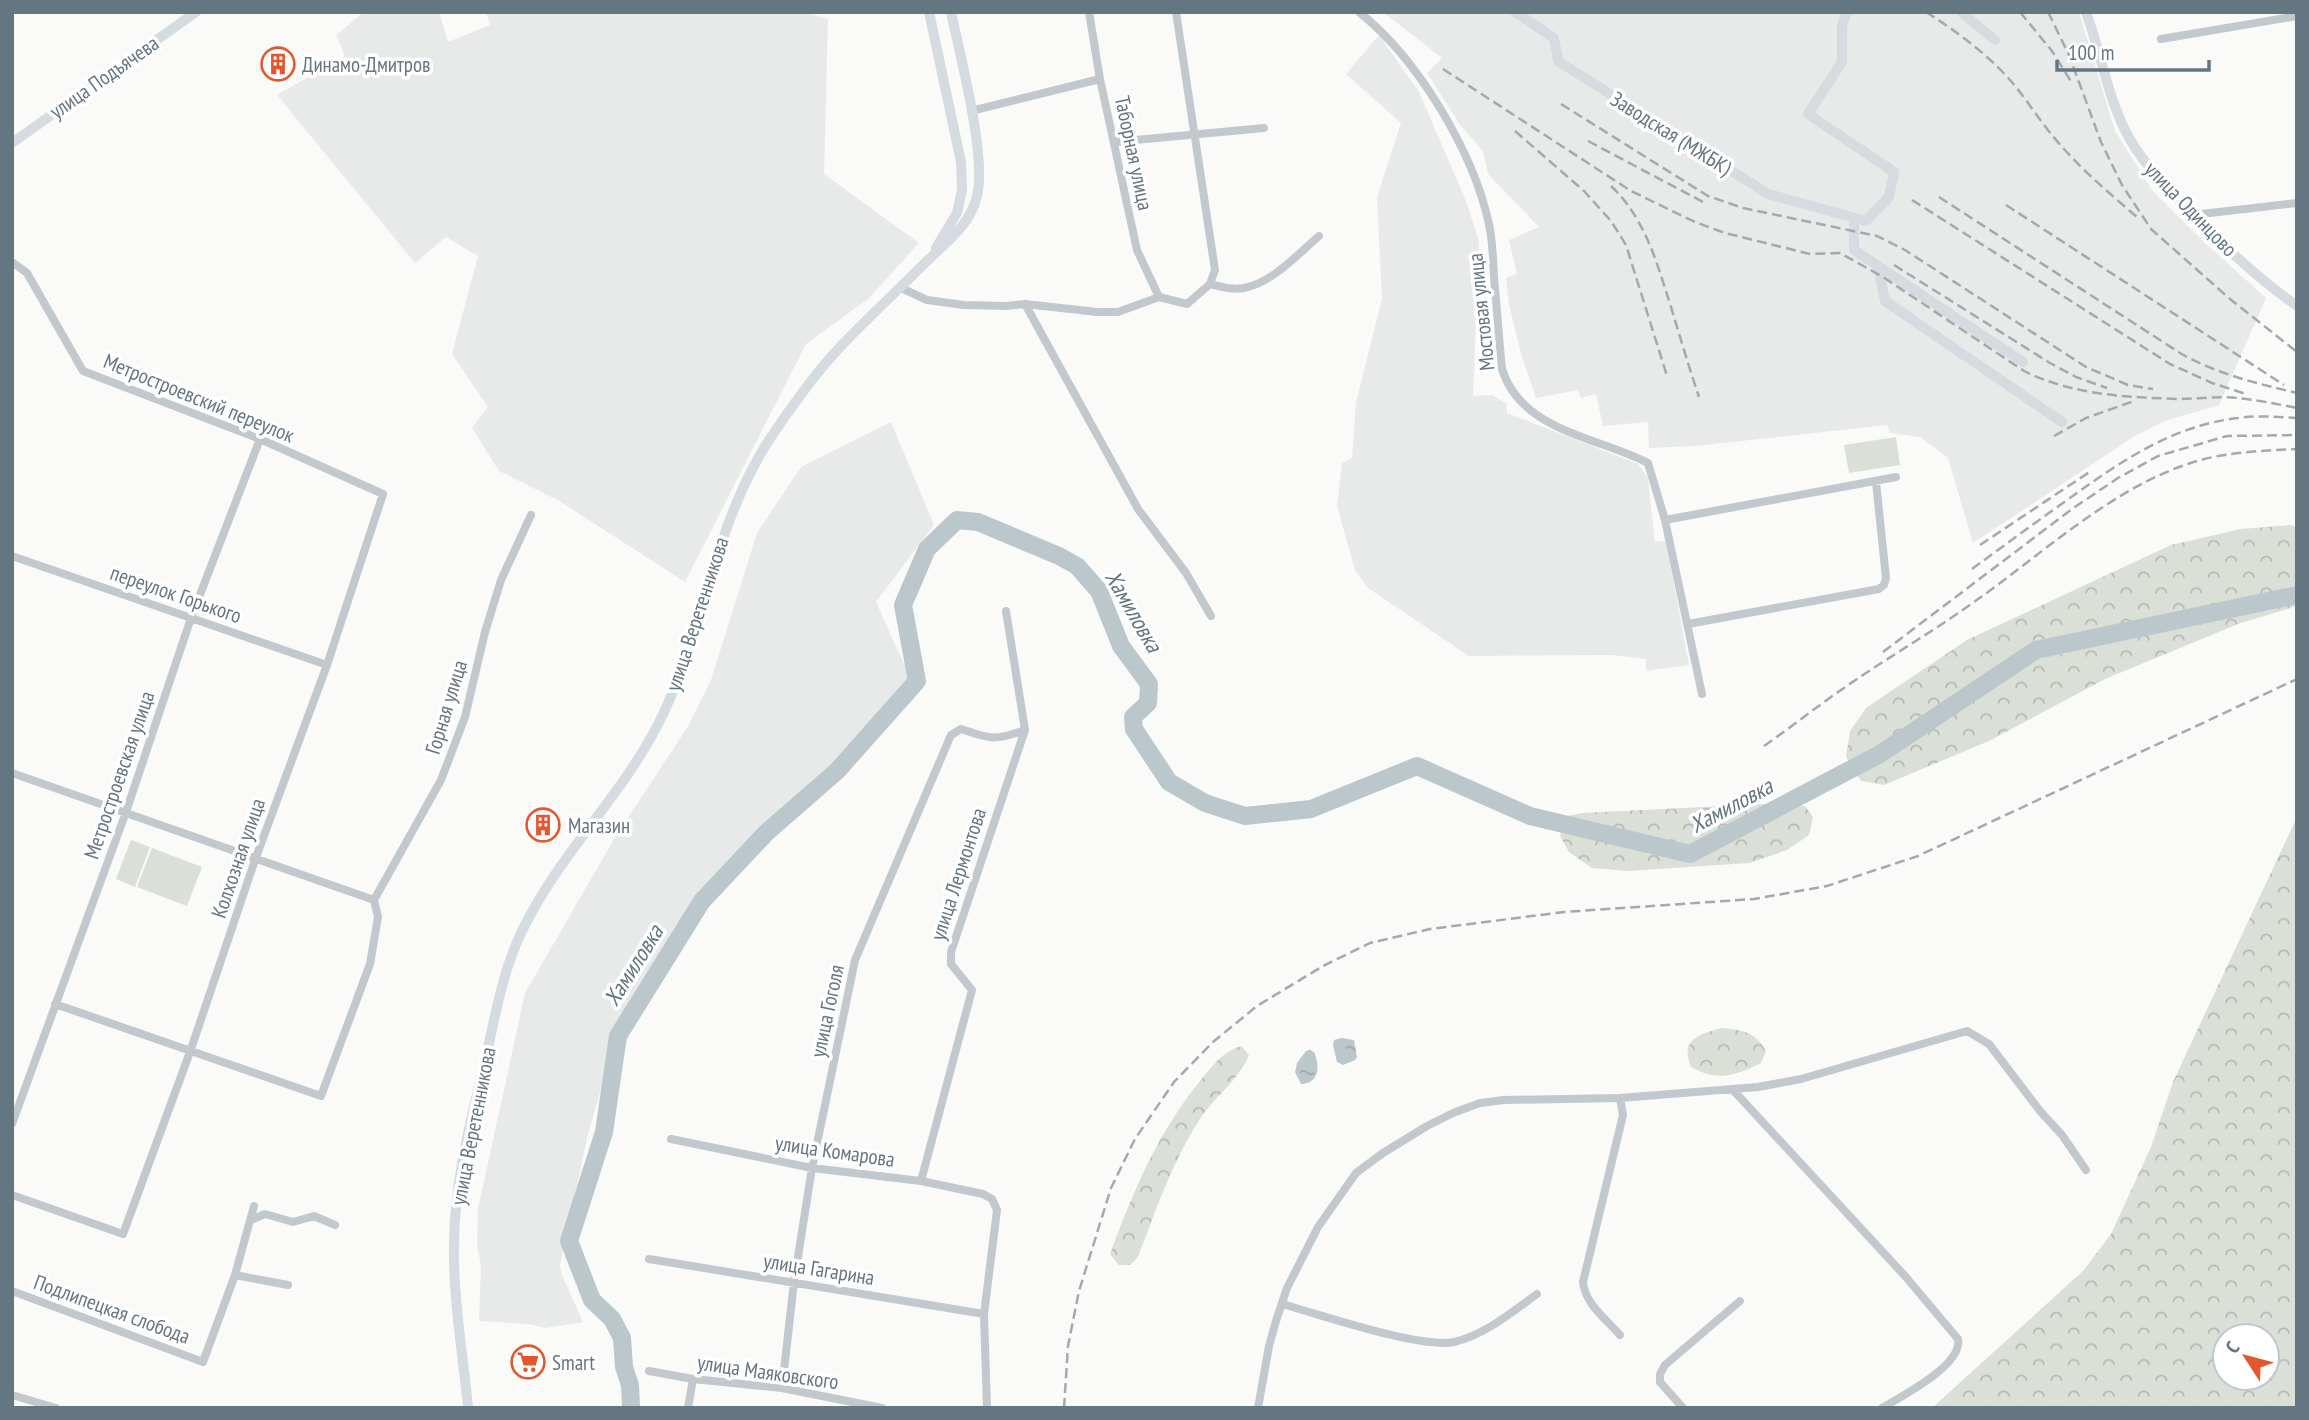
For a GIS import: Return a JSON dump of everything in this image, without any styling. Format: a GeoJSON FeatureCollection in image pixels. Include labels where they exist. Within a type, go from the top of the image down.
{"type":"FeatureCollection","features":[{"type":"Feature","properties":{"kind":"main road","name":"улица Подъячева"},"geometry":{"type":"LineString","coordinates":[[12,142],[196,12]]}},
{"type":"Feature","properties":{"kind":"main road"},"geometry":{"type":"LineString","coordinates":[[928,260],[957,213],[962,190],[961,162],[929,12]]}},
{"type":"Feature","properties":{"kind":"main road"},"geometry":{"type":"LineString","coordinates":[[928,260],[949,242],[967,221],[979,192],[977,150],[971,111],[951,12]]}},
{"type":"Feature","properties":{"kind":"main road","name":"Заводская (МЖБК)"},"geometry":{"type":"LineString","coordinates":[[1515,12],[1554,38],[1558,61],[1768,194],[1854,220]]}},
{"type":"Feature","properties":{"kind":"main road"},"geometry":{"type":"LineString","coordinates":[[1847,12],[1842,25],[1842,62],[1808,114],[1894,172],[1889,197],[1866,221],[1854,220],[1854,250],[2022,362]]}},
{"type":"Feature","properties":{"kind":"main road"},"geometry":{"type":"LineString","coordinates":[[1961,12],[1994,40]]}},
{"type":"Feature","properties":{"kind":"main road","name":"улица Одинцово"},"geometry":{"type":"LineString","coordinates":[[2086,12],[2111,98],[2125,131],[2162,182],[2193,215],[2256,275],[2297,306]]}},
{"type":"Feature","properties":{"kind":"main road","name":"улица Веретенникова"},"geometry":{"type":"LineString","coordinates":[[468,1408],[454,1246],[457,1198],[470,1126],[512,953],[540,898],[627,776],[665,710],[691,645],[722,537],[751,469],[821,368],[928,260]]}},
{"type":"Feature","properties":{"kind":"main road"},"geometry":{"type":"LineString","coordinates":[[1879,267],[1885,301],[2062,422]]}},
{"type":"Feature","properties":{"kind":"street","name":"Таборная улица"},"geometry":{"type":"LineString","coordinates":[[1089,12],[1100,79],[1137,250],[1159,297]]}},
{"type":"Feature","properties":{"kind":"street"},"geometry":{"type":"LineString","coordinates":[[901,288],[927,300],[978,305],[1025,304],[1118,312],[1159,297],[1187,304],[1210,284],[1215,270],[1176,12]]}},
{"type":"Feature","properties":{"kind":"street","name":"Мостовая улица"},"geometry":{"type":"LineString","coordinates":[[1359,12],[1401,52],[1428,90],[1454,135],[1482,197],[1490,226],[1502,369],[1507,386],[1528,409],[1548,422],[1648,463],[1665,520],[1702,694]]}},
{"type":"Feature","properties":{"kind":"street"},"geometry":{"type":"LineString","coordinates":[[2161,39],[2297,16]]}},
{"type":"Feature","properties":{"kind":"street"},"geometry":{"type":"LineString","coordinates":[[971,111],[1100,79]]}},
{"type":"Feature","properties":{"kind":"street"},"geometry":{"type":"LineString","coordinates":[[1114,142],[1264,128]]}},
{"type":"Feature","properties":{"kind":"street"},"geometry":{"type":"LineString","coordinates":[[2193,215],[2297,203]]}},
{"type":"Feature","properties":{"kind":"street"},"geometry":{"type":"LineString","coordinates":[[1210,284],[1227,289],[1248,288],[1272,275],[1320,236]]}},
{"type":"Feature","properties":{"kind":"street","name":"Метростроевский переулок"},"geometry":{"type":"LineString","coordinates":[[12,261],[27,273],[83,371],[260,439],[383,494]]}},
{"type":"Feature","properties":{"kind":"street"},"geometry":{"type":"LineString","coordinates":[[1025,304],[1138,509],[1186,573],[1211,616]]}},
{"type":"Feature","properties":{"kind":"street","name":"Метростроевская улица"},"geometry":{"type":"LineString","coordinates":[[12,1124],[126,812],[191,618],[260,439]]}},
{"type":"Feature","properties":{"kind":"street"},"geometry":{"type":"LineString","coordinates":[[1665,520],[1896,477]]}},
{"type":"Feature","properties":{"kind":"street"},"geometry":{"type":"LineString","coordinates":[[1688,624],[1878,589],[1884,585],[1886,578],[1876,482]]}},
{"type":"Feature","properties":{"kind":"street","name":"Колхозная улица"},"geometry":{"type":"LineString","coordinates":[[12,1195],[123,1234],[327,665],[383,494]]}},
{"type":"Feature","properties":{"kind":"street","name":"Горная улица"},"geometry":{"type":"LineString","coordinates":[[374,900],[441,780],[465,717],[485,632],[501,580],[531,515]]}},
{"type":"Feature","properties":{"kind":"street","name":"переулок Горького"},"geometry":{"type":"LineString","coordinates":[[12,556],[327,665]]}},
{"type":"Feature","properties":{"kind":"street","name":"улица Лермонтова"},"geometry":{"type":"LineString","coordinates":[[921,1181],[972,990],[951,964],[951,952],[1025,730],[1006,611]]}},
{"type":"Feature","properties":{"kind":"street","name":"улица Гоголя"},"geometry":{"type":"LineString","coordinates":[[782,1388],[794,1282],[812,1168],[855,960],[951,735],[961,729],[987,738],[1000,739],[1025,730]]}},
{"type":"Feature","properties":{"kind":"street"},"geometry":{"type":"LineString","coordinates":[[12,772],[374,900],[378,917],[370,964],[321,1096],[55,1004]]}},
{"type":"Feature","properties":{"kind":"street"},"geometry":{"type":"LineString","coordinates":[[1258,1408],[1269,1346],[1282,1304],[1318,1227],[1343,1190],[1356,1173],[1383,1153],[1453,1113],[1480,1104],[1504,1100],[1620,1098],[1733,1090],[1801,1079],[1967,1031],[1989,1044],[2040,1111],[2062,1135],[2086,1170]]}},
{"type":"Feature","properties":{"kind":"street"},"geometry":{"type":"LineString","coordinates":[[1733,1090],[1897,1268],[1960,1343],[1950,1362],[1881,1408]]}},
{"type":"Feature","properties":{"kind":"street"},"geometry":{"type":"LineString","coordinates":[[1620,1098],[1623,1115],[1583,1282],[1584,1294],[1620,1335]]}},
{"type":"Feature","properties":{"kind":"street","name":"улица Комарова"},"geometry":{"type":"LineString","coordinates":[[671,1139],[812,1168],[921,1181],[983,1194],[992,1199],[997,1210],[984,1314]]}},
{"type":"Feature","properties":{"kind":"street","name":"Подлипецкая слобода"},"geometry":{"type":"LineString","coordinates":[[12,1291],[203,1362],[235,1275],[254,1206]]}},
{"type":"Feature","properties":{"kind":"street"},"geometry":{"type":"LineString","coordinates":[[251,1220],[265,1214],[293,1222],[314,1216],[335,1225]]}},
{"type":"Feature","properties":{"kind":"street","name":"улица Гагарина"},"geometry":{"type":"LineString","coordinates":[[649,1259],[984,1314]]}},
{"type":"Feature","properties":{"kind":"street"},"geometry":{"type":"LineString","coordinates":[[235,1275],[288,1285]]}},
{"type":"Feature","properties":{"kind":"street"},"geometry":{"type":"LineString","coordinates":[[1282,1304],[1387,1333],[1445,1342],[1462,1339],[1492,1326],[1537,1294]]}},
{"type":"Feature","properties":{"kind":"street"},"geometry":{"type":"LineString","coordinates":[[1683,1408],[1660,1382],[1660,1374],[1665,1365],[1740,1301]]}},
{"type":"Feature","properties":{"kind":"street"},"geometry":{"type":"LineString","coordinates":[[984,1314],[987,1408]]}},
{"type":"Feature","properties":{"kind":"street","name":"улица Маяковского"},"geometry":{"type":"LineString","coordinates":[[649,1371],[692,1379],[782,1388],[882,1408]]}},
{"type":"Feature","properties":{"kind":"street"},"geometry":{"type":"LineString","coordinates":[[688,1408],[692,1379]]}},
{"type":"Feature","properties":{"kind":"street"},"geometry":{"type":"LineString","coordinates":[[12,1395],[56,1408]]}},
{"type":"Feature","properties":{"kind":"shaded area"},"geometry":{"type":"Polygon","coordinates":[[[364,12],[439,12],[448,42],[490,25],[486,12],[804,12],[828,19],[824,174],[919,243],[868,299],[806,344],[685,582],[561,502],[499,471],[472,428],[488,407],[452,354],[478,256],[446,237],[415,263],[277,95],[345,56],[336,35],[364,12]]]}},
{"type":"Feature","properties":{"kind":"shaded area"},"geometry":{"type":"Polygon","coordinates":[[[1383,12],[2079,12],[2115,131],[2152,190],[2266,298],[2219,405],[2165,421],[2135,436],[1973,543],[1948,458],[1920,437],[1890,433],[1887,425],[1695,446],[1649,448],[1648,422],[1603,426],[1596,394],[1581,398],[1578,390],[1536,398],[1521,354],[1506,278],[1517,274],[1509,240],[1539,227],[1488,174],[1483,151],[1460,125],[1427,73],[1442,58],[1383,12]]]}},
{"type":"Feature","properties":{"kind":"shaded area"},"geometry":{"type":"Polygon","coordinates":[[[1379,35],[1419,92],[1466,201],[1479,241],[1473,396],[1492,395],[1507,404],[1507,413],[1638,464],[1648,478],[1655,542],[1666,541],[1689,665],[1646,671],[1646,659],[1611,655],[1469,656],[1368,588],[1355,570],[1337,506],[1342,463],[1352,458],[1356,402],[1382,299],[1377,197],[1401,123],[1346,74],[1379,35]]]}},
{"type":"Feature","properties":{"kind":"shaded area"},"geometry":{"type":"Polygon","coordinates":[[[891,422],[934,525],[876,602],[910,677],[808,790],[787,808],[688,915],[616,1036],[587,1138],[560,1266],[583,1322],[546,1328],[528,1324],[479,1321],[481,1266],[477,1243],[478,1209],[525,993],[617,834],[687,728],[711,680],[757,533],[801,467],[891,422]]]}},
{"type":"Feature","properties":{"kind":"green space"},"geometry":{"type":"Polygon","coordinates":[[[1896,437],[1900,465],[1849,473],[1844,445],[1896,437]]]}},
{"type":"Feature","properties":{"kind":"green space"},"geometry":{"type":"Polygon","coordinates":[[[2290,525],[2297,527],[2297,606],[2238,624],[2105,679],[1989,741],[1884,785],[1861,781],[1846,757],[1850,731],[1866,708],[1967,640],[2171,545],[2241,529],[2290,525]]]}},
{"type":"Feature","properties":{"kind":"green space"},"geometry":{"type":"Polygon","coordinates":[[[1764,804],[1805,806],[1813,817],[1809,835],[1787,850],[1749,863],[1628,871],[1592,868],[1569,852],[1560,836],[1568,816],[1582,813],[1764,804]]]}},
{"type":"Feature","properties":{"kind":"green space"},"geometry":{"type":"Polygon","coordinates":[[[2297,817],[2297,1408],[1932,1408],[2084,1270],[2111,1234],[2151,1147],[2173,1082],[2297,817]]]}},
{"type":"Feature","properties":{"kind":"green space"},"geometry":{"type":"Polygon","coordinates":[[[131,840],[150,847],[135,887],[116,879],[131,840]]]}},
{"type":"Feature","properties":{"kind":"green space"},"geometry":{"type":"Polygon","coordinates":[[[152,848],[202,867],[187,906],[137,887],[152,848]]]}},
{"type":"Feature","properties":{"kind":"green space"},"geometry":{"type":"Polygon","coordinates":[[[1721,1028],[1742,1031],[1757,1039],[1766,1051],[1761,1063],[1726,1076],[1710,1075],[1691,1067],[1688,1050],[1693,1040],[1721,1028]]]}},
{"type":"Feature","properties":{"kind":"green space"},"geometry":{"type":"Polygon","coordinates":[[[1241,1046],[1249,1055],[1245,1064],[1190,1135],[1165,1187],[1138,1257],[1130,1265],[1119,1265],[1110,1254],[1128,1207],[1159,1142],[1171,1121],[1209,1070],[1223,1056],[1241,1046]]]}},
{"type":"Feature","properties":{"kind":"water"},"geometry":{"type":"Polygon","coordinates":[[[1334,1040],[1354,1040],[1357,1057],[1343,1065],[1337,1062],[1333,1045],[1334,1040]]]}},
{"type":"Feature","properties":{"kind":"water"},"geometry":{"type":"Polygon","coordinates":[[[1310,1050],[1316,1057],[1317,1073],[1312,1081],[1301,1084],[1295,1072],[1297,1063],[1306,1051],[1310,1050]]]}},
{"type":"Feature","properties":{"kind":"waterway","name":"Хамиловка"},"geometry":{"type":"LineString","coordinates":[[631,1408],[622,1338],[612,1319],[592,1300],[569,1241],[604,1132],[618,1036],[702,901],[766,833],[837,771],[917,681],[903,605],[927,549],[957,520],[978,522],[1059,556],[1077,566],[1099,591],[1121,646],[1149,684],[1148,703],[1133,717],[1134,729],[1169,782],[1205,803],[1245,816],[1311,809],[1417,766],[1530,816],[1690,854],[1880,754],[2036,650],[2297,595]]}},
{"type":"Feature","properties":{"kind":"railway"},"geometry":{"type":"LineString","coordinates":[[1926,12],[1970,43],[2001,70],[2072,157],[2138,218]]}},
{"type":"Feature","properties":{"kind":"railway"},"geometry":{"type":"LineString","coordinates":[[2020,12],[2052,51],[2072,83]]}},
{"type":"Feature","properties":{"kind":"railway"},"geometry":{"type":"LineString","coordinates":[[2048,12],[2069,55],[2101,142],[2122,185],[2151,229],[2230,299],[2297,352]]}},
{"type":"Feature","properties":{"kind":"railway"},"geometry":{"type":"LineString","coordinates":[[1443,69],[1631,191],[1695,222],[1725,233],[1810,254],[1840,253],[1883,277],[2024,371],[2042,379],[2080,390],[2118,396],[2178,399],[2230,397],[2297,408]]}},
{"type":"Feature","properties":{"kind":"railway"},"geometry":{"type":"LineString","coordinates":[[1561,104],[1708,196],[1743,208],[1877,236],[1905,250],[2086,367],[2128,385],[2153,389]]}},
{"type":"Feature","properties":{"kind":"railway"},"geometry":{"type":"LineString","coordinates":[[1515,131],[1584,191],[1611,221],[1626,245],[1667,376]]}},
{"type":"Feature","properties":{"kind":"railway"},"geometry":{"type":"LineString","coordinates":[[1588,141],[1705,203]]}},
{"type":"Feature","properties":{"kind":"railway"},"geometry":{"type":"LineString","coordinates":[[1611,186],[1633,212],[1648,242],[1699,397]]}},
{"type":"Feature","properties":{"kind":"railway"},"geometry":{"type":"LineString","coordinates":[[1939,197],[2180,353],[2222,372],[2297,393]]}},
{"type":"Feature","properties":{"kind":"railway"},"geometry":{"type":"LineString","coordinates":[[1912,200],[2170,364],[2212,383],[2246,394]]}},
{"type":"Feature","properties":{"kind":"railway"},"geometry":{"type":"LineString","coordinates":[[2006,205],[2284,385]]}},
{"type":"Feature","properties":{"kind":"railway"},"geometry":{"type":"LineString","coordinates":[[1894,265],[2050,363],[2076,377],[2107,388]]}},
{"type":"Feature","properties":{"kind":"railway"},"geometry":{"type":"LineString","coordinates":[[2054,436],[2086,418],[2134,401]]}},
{"type":"Feature","properties":{"kind":"railway"},"geometry":{"type":"LineString","coordinates":[[1972,569],[2104,474],[2167,438],[2213,422],[2238,418],[2297,418]]}},
{"type":"Feature","properties":{"kind":"railway"},"geometry":{"type":"LineString","coordinates":[[1883,652],[2072,509],[2118,478],[2158,456],[2227,436],[2297,435]]}},
{"type":"Feature","properties":{"kind":"railway"},"geometry":{"type":"LineString","coordinates":[[1764,746],[1831,697],[1958,613],[2074,527],[2127,492],[2154,477],[2196,461],[2239,453],[2297,449]]}},
{"type":"Feature","properties":{"kind":"railway"},"geometry":{"type":"LineString","coordinates":[[1980,545],[2091,471]]}},
{"type":"Feature","properties":{"kind":"railway"},"geometry":{"type":"LineString","coordinates":[[1064,1408],[1068,1346],[1079,1291],[1111,1188],[1135,1139],[1174,1082],[1213,1042],[1257,1006],[1323,966],[1370,943],[1430,929],[1564,912],[1754,899],[1827,886],[1918,856],[2297,679]]}},
{"type":"Feature","properties":{"kind":"place","name":"Динамо-Дмитров"},"geometry":{"type":"Point","coordinates":[278,64]}},
{"type":"Feature","properties":{"kind":"place","name":"Магазин"},"geometry":{"type":"Point","coordinates":[543,825]}},
{"type":"Feature","properties":{"kind":"place","name":"Smart"},"geometry":{"type":"Point","coordinates":[528,1362]}}]}
